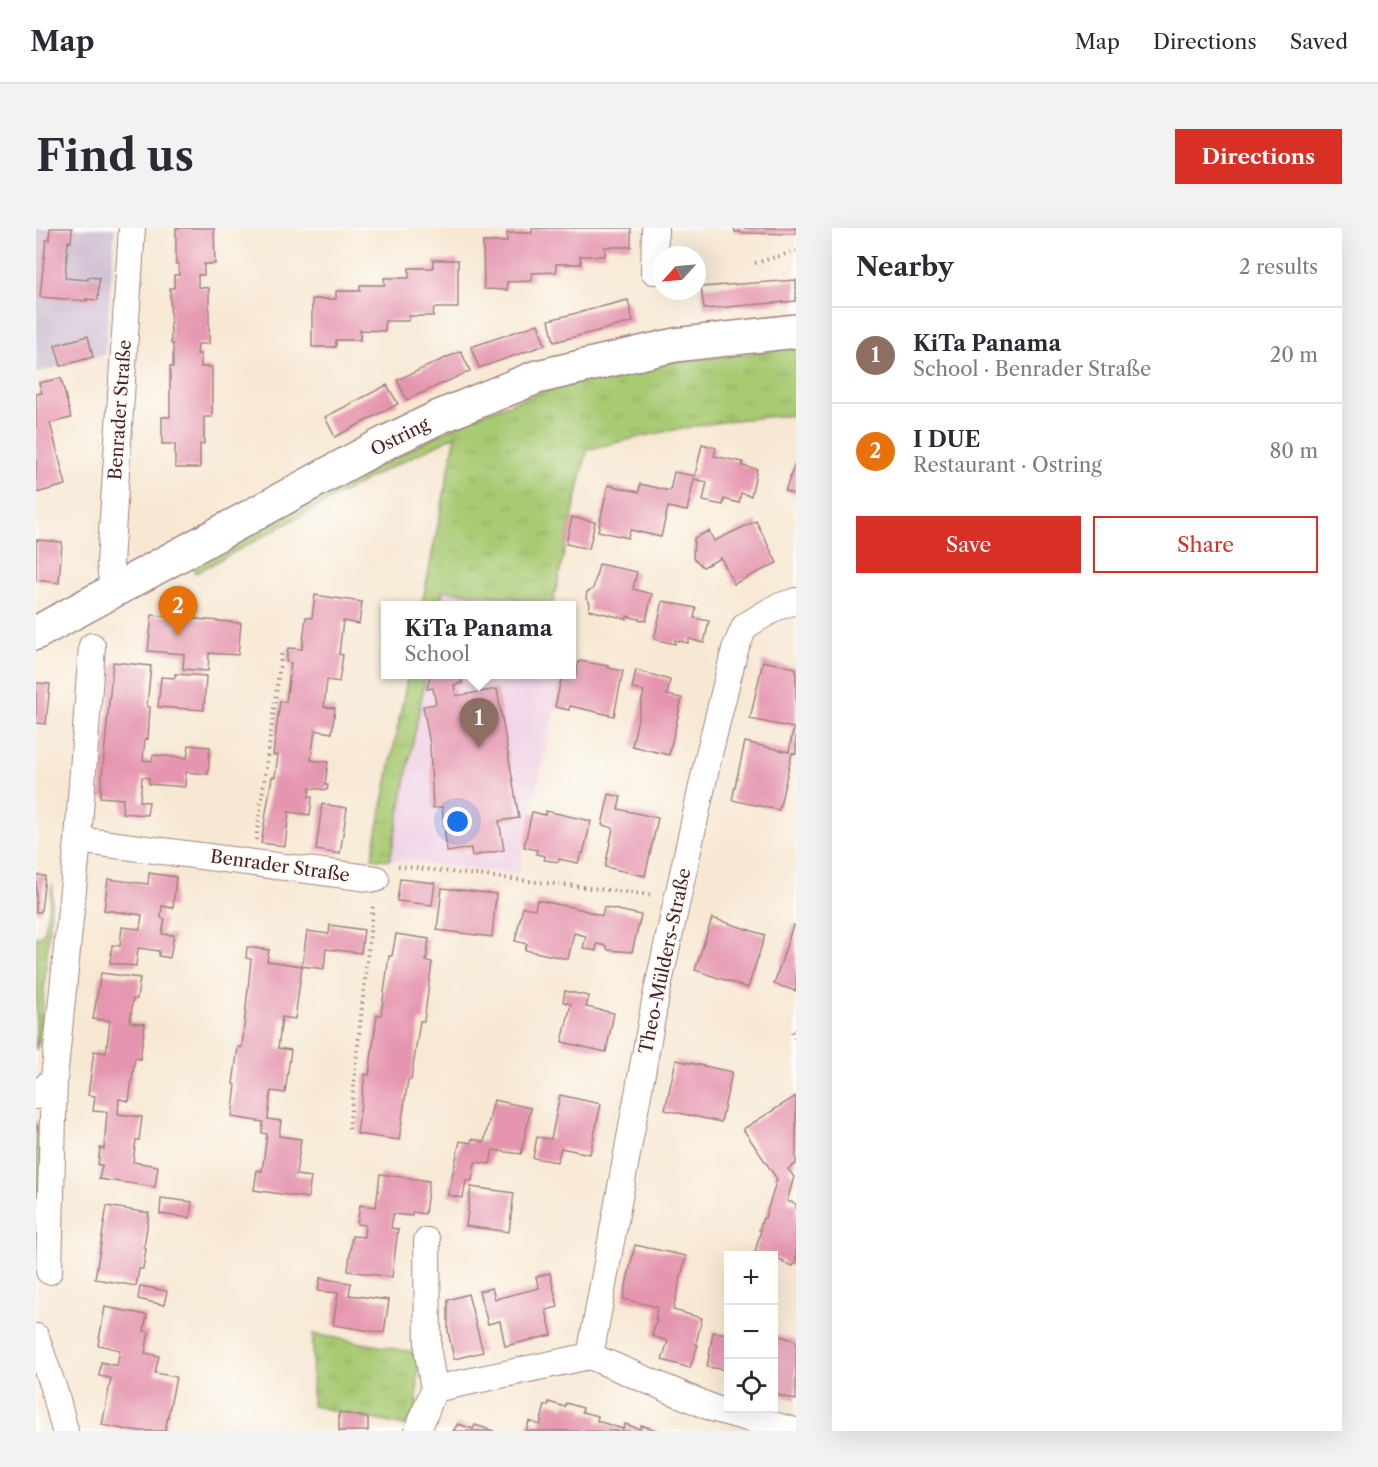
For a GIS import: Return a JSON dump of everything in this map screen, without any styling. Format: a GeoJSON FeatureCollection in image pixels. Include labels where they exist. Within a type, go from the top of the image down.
{"type":"FeatureCollection","features":[{"type":"Feature","properties":{"kind":"main road","name":"Ostring"},"geometry":{"type":"LineString","coordinates":[[36,633],[385,443],[439,417],[537,377],[675,345],[796,331]]}},
{"type":"Feature","properties":{"kind":"street","name":"Benrader Straße"},"geometry":{"type":"LineString","coordinates":[[113,591],[110,563],[132,228]]}},
{"type":"Feature","properties":{"kind":"street"},"geometry":{"type":"LineString","coordinates":[[655,246],[656,228]]}},
{"type":"Feature","properties":{"kind":"street","name":"Theo-Mülders-Straße"},"geometry":{"type":"LineString","coordinates":[[590,1356],[656,996],[735,650],[745,626],[777,607],[796,601]]}},
{"type":"Feature","properties":{"kind":"street"},"geometry":{"type":"LineString","coordinates":[[49,1271],[45,1088],[78,840],[92,646]]}},
{"type":"Feature","properties":{"kind":"street","name":"Benrader Straße"},"geometry":{"type":"LineString","coordinates":[[78,840],[376,879]]}},
{"type":"Feature","properties":{"kind":"street"},"geometry":{"type":"LineString","coordinates":[[418,1431],[434,1389],[428,1353],[427,1241]]}},
{"type":"Feature","properties":{"kind":"street"},"geometry":{"type":"LineString","coordinates":[[36,1337],[65,1431]]}},
{"type":"Feature","properties":{"kind":"street"},"geometry":{"type":"LineString","coordinates":[[434,1389],[590,1356],[713,1420],[795,1431]]}},
{"type":"Feature","properties":{"kind":"path"},"geometry":{"type":"LineString","coordinates":[[755,263],[796,251]]}},
{"type":"Feature","properties":{"kind":"path"},"geometry":{"type":"LineString","coordinates":[[252,862],[282,650]]}},
{"type":"Feature","properties":{"kind":"path"},"geometry":{"type":"LineString","coordinates":[[349,1128],[376,879],[391,865],[677,897]]}},
{"type":"Feature","properties":{"kind":"path"},"geometry":{"type":"LineString","coordinates":[[796,1031],[791,1031],[796,1039]]}},
{"type":"Feature","properties":{"kind":"shaded area"},"geometry":{"type":"Polygon","coordinates":[[[36,228],[115,228],[105,355],[36,373],[36,228]]]}},
{"type":"Feature","properties":{"kind":"shaded area"},"geometry":{"type":"Polygon","coordinates":[[[443,590],[536,601],[441,601],[443,590]]]}},
{"type":"Feature","properties":{"kind":"shaded area"},"geometry":{"type":"Polygon","coordinates":[[[425,679],[561,679],[518,874],[390,860],[425,679]]]}},
{"type":"Feature","properties":{"kind":"green space"},"geometry":{"type":"Polygon","coordinates":[[[796,348],[796,415],[743,419],[690,427],[587,450],[553,601],[443,590],[441,601],[423,601],[456,435],[379,473],[196,573],[192,565],[472,417],[554,388],[648,365],[796,348]]]}},
{"type":"Feature","properties":{"kind":"green space"},"geometry":{"type":"Polygon","coordinates":[[[407,679],[425,679],[390,860],[372,858],[407,679]]]}},
{"type":"Feature","properties":{"kind":"green space"},"geometry":{"type":"Polygon","coordinates":[[[53,884],[40,1038],[36,1050],[36,937],[43,935],[53,884]]]}},
{"type":"Feature","properties":{"kind":"green space"},"geometry":{"type":"Polygon","coordinates":[[[36,1122],[41,1138],[36,1261],[36,1122]]]}},
{"type":"Feature","properties":{"kind":"green space"},"geometry":{"type":"Polygon","coordinates":[[[313,1334],[418,1353],[417,1408],[405,1426],[312,1406],[313,1334]]]}},
{"type":"Feature","properties":{"kind":"building"},"geometry":{"type":"Polygon","coordinates":[[[50,228],[72,228],[71,242],[68,241],[65,278],[88,280],[88,277],[99,278],[98,300],[40,297],[46,240],[49,240],[50,228]]]}},
{"type":"Feature","properties":{"kind":"building"},"geometry":{"type":"Polygon","coordinates":[[[176,228],[214,228],[215,264],[204,264],[204,275],[198,275],[198,287],[209,288],[209,344],[198,344],[197,354],[201,354],[201,367],[212,367],[212,417],[204,417],[204,444],[200,444],[200,468],[175,468],[175,444],[162,444],[162,417],[170,417],[170,367],[173,367],[173,344],[171,344],[170,288],[174,288],[174,275],[179,275],[179,264],[176,264],[176,228]]]}},
{"type":"Feature","properties":{"kind":"building"},"geometry":{"type":"Polygon","coordinates":[[[532,228],[631,228],[631,247],[605,247],[605,256],[580,256],[581,264],[556,264],[556,272],[532,273],[532,281],[507,282],[507,290],[484,289],[483,242],[507,242],[507,233],[532,233],[532,228]]]}},
{"type":"Feature","properties":{"kind":"building"},"geometry":{"type":"Polygon","coordinates":[[[734,228],[796,228],[796,234],[740,233],[740,231],[735,232],[734,228]]]}},
{"type":"Feature","properties":{"kind":"building"},"geometry":{"type":"Polygon","coordinates":[[[433,260],[458,260],[458,308],[434,308],[433,316],[409,316],[409,321],[385,321],[385,331],[360,330],[360,340],[336,340],[336,347],[312,347],[312,299],[336,299],[336,291],[360,291],[360,285],[385,285],[384,278],[409,278],[409,268],[433,268],[433,260]]]}},
{"type":"Feature","properties":{"kind":"building"},"geometry":{"type":"Polygon","coordinates":[[[796,280],[796,301],[704,309],[703,300],[706,300],[706,287],[796,280]]]}},
{"type":"Feature","properties":{"kind":"building"},"geometry":{"type":"Polygon","coordinates":[[[628,300],[633,322],[554,342],[549,320],[628,300]]]}},
{"type":"Feature","properties":{"kind":"building"},"geometry":{"type":"Polygon","coordinates":[[[538,324],[545,345],[479,368],[471,347],[538,324]]]}},
{"type":"Feature","properties":{"kind":"building"},"geometry":{"type":"Polygon","coordinates":[[[88,336],[93,357],[61,366],[55,345],[88,336]]]}},
{"type":"Feature","properties":{"kind":"building"},"geometry":{"type":"Polygon","coordinates":[[[461,351],[470,371],[407,400],[397,380],[461,351]]]}},
{"type":"Feature","properties":{"kind":"building"},"geometry":{"type":"Polygon","coordinates":[[[61,378],[71,418],[50,423],[66,485],[36,493],[36,394],[42,393],[39,383],[61,378]]]}},
{"type":"Feature","properties":{"kind":"building"},"geometry":{"type":"Polygon","coordinates":[[[387,385],[398,404],[335,437],[325,417],[387,385]]]}},
{"type":"Feature","properties":{"kind":"building"},"geometry":{"type":"Polygon","coordinates":[[[702,444],[716,448],[714,456],[743,462],[742,466],[757,469],[751,496],[741,493],[739,503],[724,499],[723,505],[703,501],[707,482],[694,479],[687,511],[668,507],[661,537],[630,530],[628,538],[598,531],[608,485],[639,492],[640,484],[670,491],[674,472],[695,476],[702,444]]]}},
{"type":"Feature","properties":{"kind":"building"},"geometry":{"type":"Polygon","coordinates":[[[796,460],[796,495],[785,491],[796,460]]]}},
{"type":"Feature","properties":{"kind":"building"},"geometry":{"type":"Polygon","coordinates":[[[572,517],[595,522],[589,549],[566,544],[572,517]]]}},
{"type":"Feature","properties":{"kind":"building"},"geometry":{"type":"Polygon","coordinates":[[[756,521],[777,563],[734,584],[721,558],[703,567],[693,558],[694,538],[709,531],[714,541],[756,521]]]}},
{"type":"Feature","properties":{"kind":"building"},"geometry":{"type":"Polygon","coordinates":[[[36,540],[62,542],[59,583],[36,580],[36,540]]]}},
{"type":"Feature","properties":{"kind":"building"},"geometry":{"type":"Polygon","coordinates":[[[599,564],[637,572],[633,589],[652,594],[646,621],[589,610],[587,592],[593,589],[599,564]]]}},
{"type":"Feature","properties":{"kind":"building"},"geometry":{"type":"Polygon","coordinates":[[[315,595],[362,602],[359,624],[343,621],[339,654],[343,655],[339,682],[327,680],[324,707],[335,708],[332,733],[315,730],[311,760],[328,762],[325,785],[328,785],[327,790],[310,788],[309,797],[312,797],[310,815],[289,812],[285,846],[261,843],[278,755],[273,755],[280,701],[286,702],[291,663],[286,662],[288,648],[302,649],[306,617],[312,618],[315,595]]]}},
{"type":"Feature","properties":{"kind":"building"},"geometry":{"type":"Polygon","coordinates":[[[663,601],[696,608],[694,618],[709,621],[704,643],[689,639],[688,643],[675,640],[675,644],[654,639],[663,601]]]}},
{"type":"Feature","properties":{"kind":"building"},"geometry":{"type":"Polygon","coordinates":[[[152,615],[241,623],[238,655],[209,653],[208,671],[183,669],[184,654],[148,651],[152,615]]]}},
{"type":"Feature","properties":{"kind":"building"},"geometry":{"type":"Polygon","coordinates":[[[579,661],[623,671],[614,716],[570,706],[569,710],[555,707],[561,679],[576,679],[579,661]]]}},
{"type":"Feature","properties":{"kind":"building"},"geometry":{"type":"Polygon","coordinates":[[[763,661],[796,668],[796,754],[792,753],[779,810],[732,800],[745,742],[789,752],[794,728],[750,719],[763,661]]]}},
{"type":"Feature","properties":{"kind":"building"},"geometry":{"type":"Polygon","coordinates":[[[113,662],[151,666],[147,706],[150,707],[148,739],[145,738],[143,760],[152,761],[153,755],[187,758],[189,745],[210,747],[208,774],[186,772],[185,787],[149,784],[149,778],[142,777],[140,801],[149,802],[147,815],[122,813],[123,799],[100,797],[113,662]]]}},
{"type":"Feature","properties":{"kind":"building"},"geometry":{"type":"Polygon","coordinates":[[[636,670],[670,680],[667,695],[682,698],[669,755],[632,746],[644,691],[632,689],[636,670]]]}},
{"type":"Feature","properties":{"kind":"building"},"geometry":{"type":"Polygon","coordinates":[[[175,674],[206,676],[204,710],[158,707],[161,677],[175,678],[175,674]]]}},
{"type":"Feature","properties":{"kind":"building"},"geometry":{"type":"Polygon","coordinates":[[[429,679],[462,679],[462,683],[454,685],[456,696],[497,689],[519,818],[499,821],[504,850],[472,856],[471,848],[447,852],[442,807],[433,808],[430,744],[423,706],[436,704],[433,688],[427,689],[429,679]]]}},
{"type":"Feature","properties":{"kind":"building"},"geometry":{"type":"Polygon","coordinates":[[[36,683],[50,684],[46,724],[36,723],[36,683]]]}},
{"type":"Feature","properties":{"kind":"building"},"geometry":{"type":"Polygon","coordinates":[[[609,794],[621,797],[618,809],[658,818],[645,876],[605,867],[613,828],[602,825],[609,794]]]}},
{"type":"Feature","properties":{"kind":"building"},"geometry":{"type":"Polygon","coordinates":[[[322,804],[347,808],[340,854],[316,850],[322,804]]]}},
{"type":"Feature","properties":{"kind":"building"},"geometry":{"type":"Polygon","coordinates":[[[546,811],[591,821],[583,854],[581,853],[578,863],[559,859],[558,862],[544,860],[545,856],[536,854],[537,850],[524,847],[532,812],[545,815],[546,811]]]}},
{"type":"Feature","properties":{"kind":"building"},"geometry":{"type":"Polygon","coordinates":[[[149,873],[176,877],[173,908],[162,906],[161,918],[165,919],[162,934],[174,935],[170,958],[159,956],[159,951],[138,948],[136,966],[110,963],[112,945],[120,946],[122,927],[140,929],[142,915],[104,910],[108,879],[148,884],[149,873]]]}},
{"type":"Feature","properties":{"kind":"building"},"geometry":{"type":"Polygon","coordinates":[[[36,875],[45,876],[41,912],[36,912],[36,875]]]}},
{"type":"Feature","properties":{"kind":"building"},"geometry":{"type":"Polygon","coordinates":[[[400,879],[435,883],[432,905],[397,901],[400,879]]]}},
{"type":"Feature","properties":{"kind":"building"},"geometry":{"type":"Polygon","coordinates":[[[442,888],[496,894],[492,937],[437,930],[442,888]]]}},
{"type":"Feature","properties":{"kind":"building"},"geometry":{"type":"Polygon","coordinates":[[[537,900],[602,916],[604,907],[641,915],[632,952],[608,950],[606,946],[597,944],[596,951],[583,948],[586,936],[574,933],[568,959],[525,950],[527,944],[515,941],[523,907],[535,909],[537,900]]]}},
{"type":"Feature","properties":{"kind":"building"},"geometry":{"type":"Polygon","coordinates":[[[712,918],[765,935],[748,988],[695,970],[712,918]]]}},
{"type":"Feature","properties":{"kind":"building"},"geometry":{"type":"Polygon","coordinates":[[[330,925],[364,930],[361,953],[326,949],[324,969],[302,966],[307,931],[329,934],[330,925]]]}},
{"type":"Feature","properties":{"kind":"building"},"geometry":{"type":"Polygon","coordinates":[[[793,925],[796,926],[796,991],[774,984],[793,925]]]}},
{"type":"Feature","properties":{"kind":"building"},"geometry":{"type":"Polygon","coordinates":[[[396,934],[429,939],[426,961],[432,962],[424,1021],[420,1021],[399,1140],[357,1134],[365,1074],[369,1075],[377,1015],[381,1015],[389,956],[392,956],[396,934]]]}},
{"type":"Feature","properties":{"kind":"building"},"geometry":{"type":"Polygon","coordinates":[[[247,947],[269,950],[267,961],[302,966],[295,1019],[282,1017],[278,1048],[291,1050],[285,1093],[271,1091],[268,1119],[281,1121],[279,1136],[301,1139],[296,1175],[311,1177],[308,1198],[254,1190],[257,1170],[262,1171],[267,1134],[262,1133],[263,1122],[232,1117],[236,1085],[233,1084],[238,1047],[242,1047],[251,959],[246,958],[247,947]]]}},
{"type":"Feature","properties":{"kind":"building"},"geometry":{"type":"Polygon","coordinates":[[[101,973],[140,978],[137,999],[133,999],[130,1022],[145,1024],[140,1059],[135,1058],[129,1101],[119,1099],[118,1114],[142,1117],[133,1162],[158,1166],[155,1187],[99,1179],[102,1165],[98,1165],[100,1148],[104,1149],[107,1112],[93,1111],[95,1096],[88,1095],[94,1051],[106,1053],[110,1021],[93,1019],[101,973]]]}},
{"type":"Feature","properties":{"kind":"building"},"geometry":{"type":"Polygon","coordinates":[[[565,991],[589,996],[586,1007],[614,1013],[606,1052],[562,1042],[571,1004],[563,1002],[565,991]]]}},
{"type":"Feature","properties":{"kind":"building"},"geometry":{"type":"Polygon","coordinates":[[[676,1060],[732,1072],[721,1122],[665,1110],[676,1060]]]}},
{"type":"Feature","properties":{"kind":"building"},"geometry":{"type":"Polygon","coordinates":[[[560,1095],[601,1104],[590,1154],[561,1148],[557,1162],[533,1158],[537,1137],[551,1139],[560,1095]]]}},
{"type":"Feature","properties":{"kind":"building"},"geometry":{"type":"Polygon","coordinates":[[[796,1096],[796,1164],[788,1169],[794,1177],[787,1201],[796,1204],[796,1264],[793,1266],[778,1259],[778,1251],[755,1251],[761,1230],[759,1230],[777,1179],[743,1129],[796,1096]]]}},
{"type":"Feature","properties":{"kind":"building"},"geometry":{"type":"Polygon","coordinates":[[[494,1100],[531,1108],[521,1154],[493,1150],[490,1164],[475,1162],[472,1181],[466,1180],[463,1198],[448,1195],[460,1141],[471,1143],[472,1139],[484,1142],[494,1100]]]}},
{"type":"Feature","properties":{"kind":"building"},"geometry":{"type":"Polygon","coordinates":[[[380,1174],[429,1181],[425,1214],[412,1212],[412,1216],[393,1214],[391,1228],[398,1229],[392,1277],[348,1271],[352,1236],[364,1237],[365,1225],[357,1224],[360,1205],[376,1207],[380,1174]]]}},
{"type":"Feature","properties":{"kind":"building"},"geometry":{"type":"Polygon","coordinates":[[[471,1187],[514,1193],[509,1232],[466,1226],[471,1187]]]}},
{"type":"Feature","properties":{"kind":"building"},"geometry":{"type":"Polygon","coordinates":[[[161,1198],[192,1202],[190,1218],[160,1214],[161,1198]]]}},
{"type":"Feature","properties":{"kind":"building"},"geometry":{"type":"Polygon","coordinates":[[[107,1206],[149,1213],[143,1269],[139,1269],[136,1286],[95,1279],[107,1206]]]}},
{"type":"Feature","properties":{"kind":"building"},"geometry":{"type":"Polygon","coordinates":[[[635,1245],[686,1256],[673,1310],[702,1318],[696,1344],[698,1345],[690,1368],[662,1360],[668,1341],[652,1336],[657,1319],[655,1319],[657,1307],[623,1299],[635,1245]]]}},
{"type":"Feature","properties":{"kind":"building"},"geometry":{"type":"Polygon","coordinates":[[[550,1273],[558,1307],[546,1310],[552,1335],[505,1346],[500,1321],[488,1324],[479,1291],[492,1288],[495,1299],[539,1288],[536,1277],[550,1273]]]}},
{"type":"Feature","properties":{"kind":"building"},"geometry":{"type":"Polygon","coordinates":[[[320,1278],[351,1283],[349,1295],[389,1300],[384,1333],[333,1325],[338,1293],[318,1291],[320,1278]]]}},
{"type":"Feature","properties":{"kind":"building"},"geometry":{"type":"Polygon","coordinates":[[[140,1286],[167,1291],[164,1305],[138,1299],[140,1286]]]}},
{"type":"Feature","properties":{"kind":"building"},"geometry":{"type":"Polygon","coordinates":[[[468,1294],[483,1352],[454,1359],[448,1331],[448,1300],[468,1294]]]}},
{"type":"Feature","properties":{"kind":"building"},"geometry":{"type":"Polygon","coordinates":[[[105,1307],[147,1315],[144,1331],[149,1332],[145,1353],[159,1356],[155,1373],[176,1377],[165,1431],[133,1431],[102,1425],[111,1378],[99,1376],[101,1362],[117,1366],[120,1350],[98,1345],[105,1307]]]}},
{"type":"Feature","properties":{"kind":"building"},"geometry":{"type":"Polygon","coordinates":[[[713,1332],[724,1333],[724,1369],[707,1367],[713,1332]]]}},
{"type":"Feature","properties":{"kind":"building"},"geometry":{"type":"Polygon","coordinates":[[[778,1335],[796,1341],[796,1400],[778,1395],[778,1335]]]}},
{"type":"Feature","properties":{"kind":"building"},"geometry":{"type":"Polygon","coordinates":[[[549,1402],[565,1407],[566,1403],[583,1408],[582,1412],[598,1416],[597,1421],[623,1429],[625,1424],[640,1429],[641,1425],[659,1431],[526,1431],[529,1421],[540,1425],[545,1405],[548,1406],[549,1402]]]}},
{"type":"Feature","properties":{"kind":"building"},"geometry":{"type":"Polygon","coordinates":[[[339,1412],[368,1418],[368,1431],[339,1431],[339,1412]]]}},
{"type":"Feature","properties":{"kind":"building"},"geometry":{"type":"Polygon","coordinates":[[[458,1424],[473,1429],[475,1425],[494,1431],[453,1431],[458,1424]]]}},
{"type":"Feature","properties":{"kind":"place","name":"I DUE"},"geometry":{"type":"Point","coordinates":[178,636]}},
{"type":"Feature","properties":{"kind":"place","name":"KiTa Panama"},"geometry":{"type":"Point","coordinates":[479,748]}}]}
